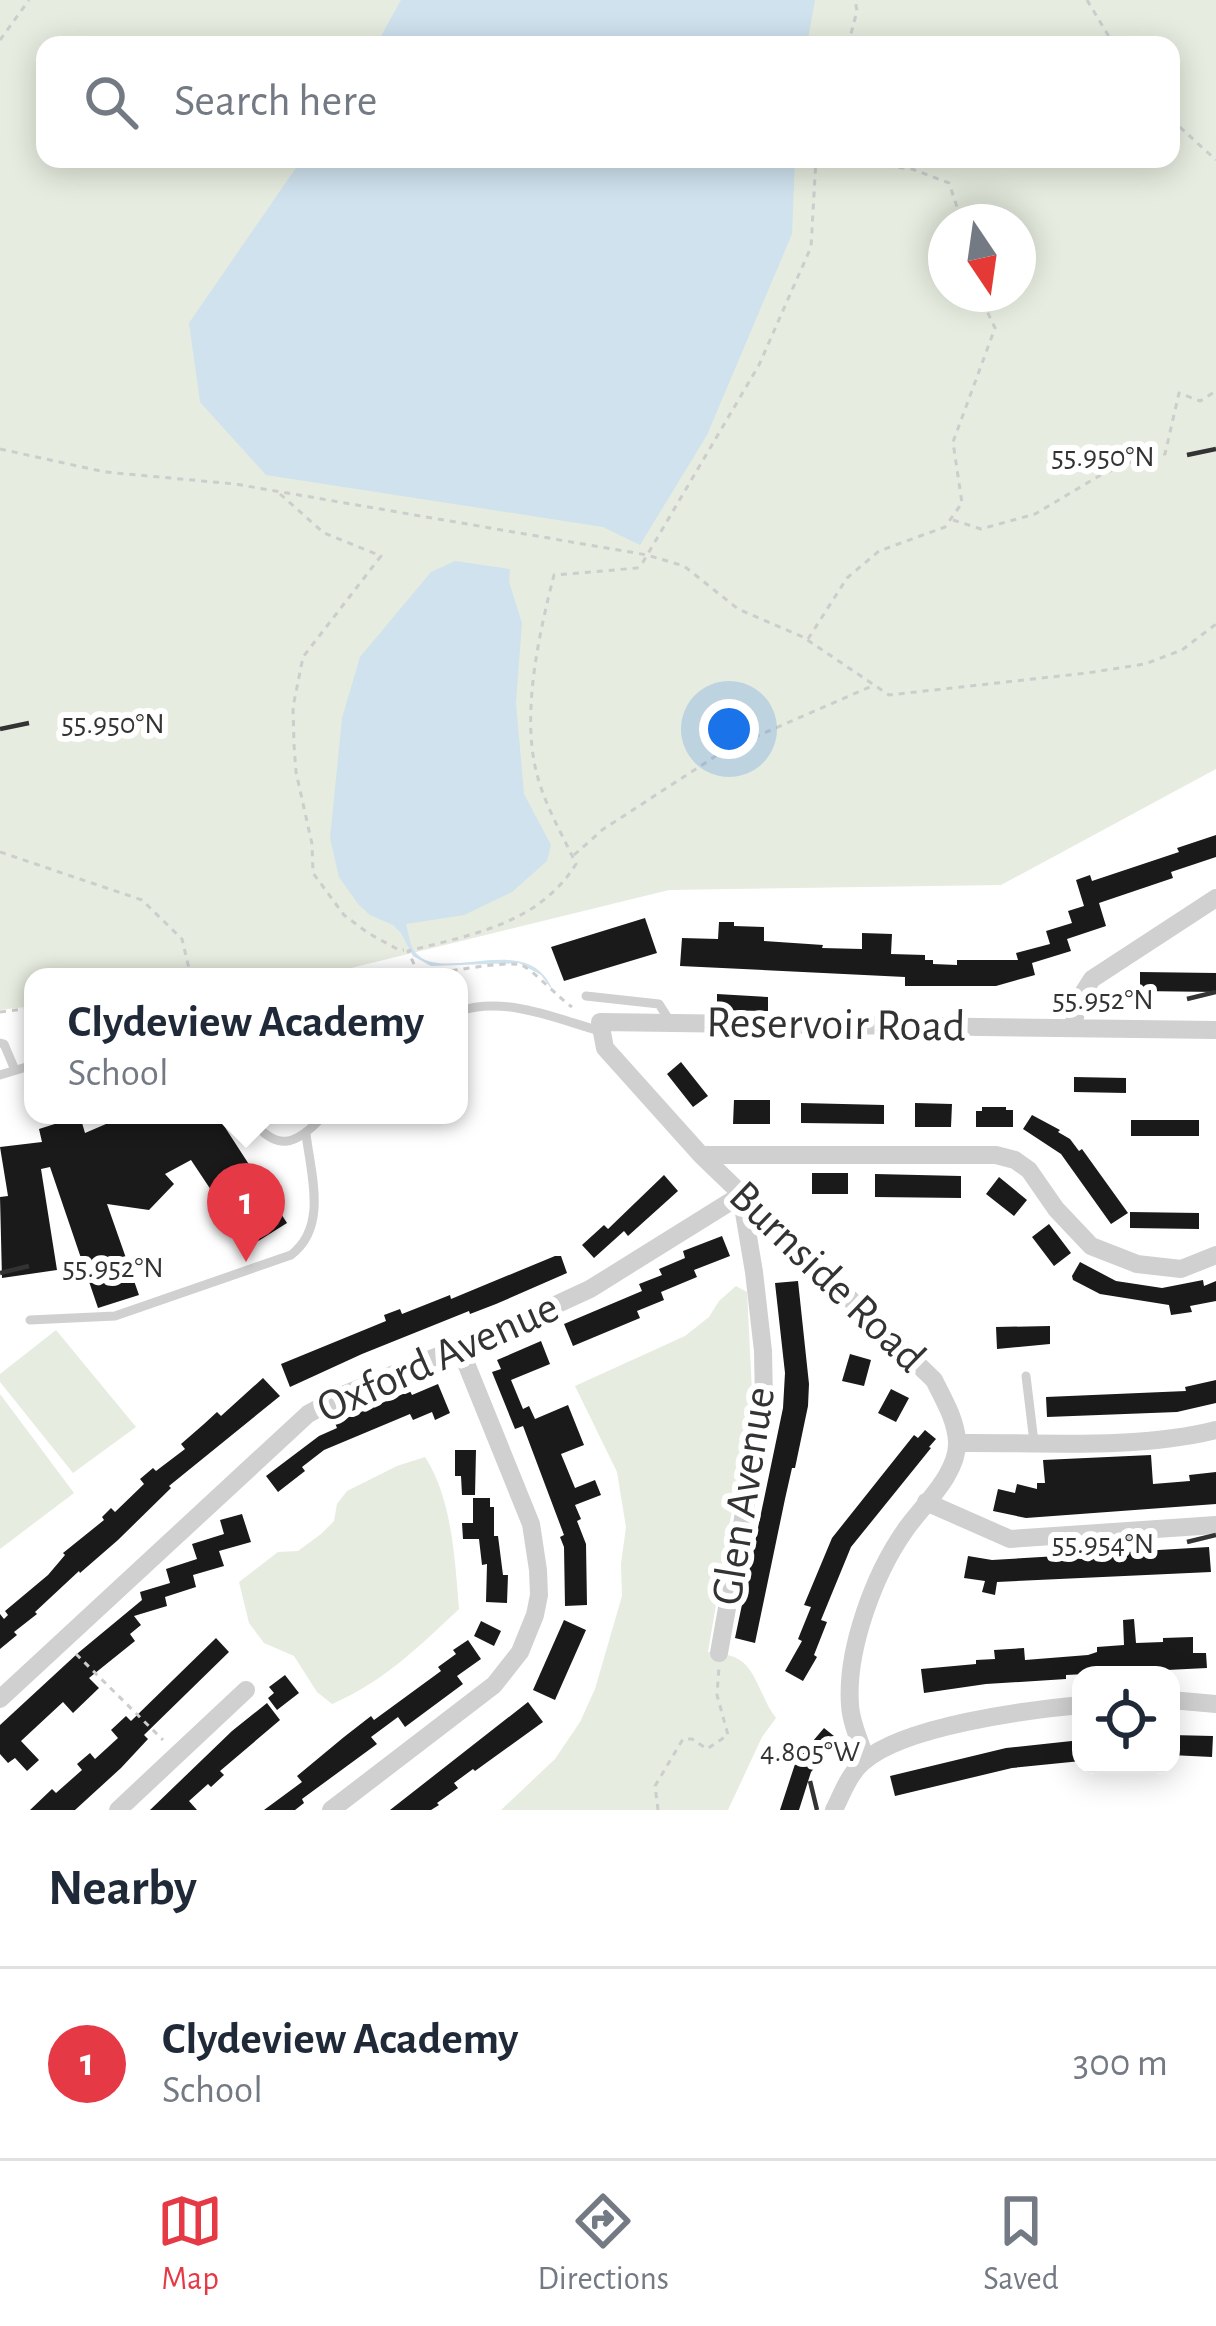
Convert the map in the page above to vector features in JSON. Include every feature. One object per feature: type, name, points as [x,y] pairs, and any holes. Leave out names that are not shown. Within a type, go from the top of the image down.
[{"type":"street","points":[[1073,1028],[1078,1001],[1092,979],[1216,898]]},
{"type":"street","name":"Reservoir Road","points":[[600,1027],[671,1023],[1216,1030]]},
{"type":"street","name":"Burnside Road","points":[[600,1027],[605,1048],[701,1155],[934,1380],[958,1443]]},
{"type":"street","points":[[701,1155],[996,1155],[1016,1160],[1029,1171],[1091,1246],[1137,1264],[1181,1269],[1216,1255]]},
{"type":"street","name":"Oxford Avenue","points":[[0,1699],[308,1414],[590,1289],[741,1195]]},
{"type":"street","name":"Glen Avenue","points":[[719,1653],[764,1401],[761,1331],[741,1195]]},
{"type":"street","points":[[331,1810],[494,1685],[520,1652],[535,1615],[538,1570],[531,1524],[459,1346]]},
{"type":"street","points":[[866,1759],[850,1708],[857,1642],[876,1581],[902,1534],[951,1468],[958,1443],[1142,1441],[1216,1430]]},
{"type":"street","points":[[926,1502],[1010,1539],[1216,1525]]},
{"type":"street","points":[[118,1810],[246,1690]]},
{"type":"street","points":[[1180,1699],[1212,1697]]},
{"type":"street","points":[[834,1810],[866,1759],[895,1744],[946,1728],[1072,1706]]},
{"type":"lane","points":[[586,996],[659,1004],[671,1023]]},
{"type":"lane","points":[[468,1009],[517,1007],[600,1027]]},
{"type":"lane","points":[[0,1042],[15,1070]]},
{"type":"lane","points":[[0,1075],[24,1068]]},
{"type":"lane","points":[[255,1124],[277,1140],[297,1141],[315,1124]]},
{"type":"lane","points":[[30,1320],[116,1316],[291,1255],[304,1245],[314,1214],[306,1134]]},
{"type":"lane","points":[[1026,1376],[1034,1442]]},
{"type":"path","points":[[0,40],[29,0]]},
{"type":"path","points":[[850,36],[855,0]]},
{"type":"path","points":[[1087,0],[1109,36]]},
{"type":"path","points":[[1180,127],[1216,160]]},
{"type":"path","points":[[276,491],[324,533],[381,556],[303,657],[293,707],[296,772],[312,844],[313,874],[344,915],[399,950],[455,941],[502,926],[556,889],[576,864],[536,774],[531,713],[554,574],[637,568],[647,555],[759,365],[812,247],[816,168]]},
{"type":"path","points":[[903,168],[949,183],[956,204]]},
{"type":"path","points":[[808,640],[847,578],[879,551],[945,527],[962,503],[953,442],[994,328],[987,312]]},
{"type":"path","points":[[950,519],[981,529],[1035,514],[1099,476],[1135,460],[1165,454],[1179,393],[1201,401],[1216,392]]},
{"type":"path","points":[[0,449],[105,472],[235,484],[647,555],[683,566],[738,609],[808,640],[889,695],[1145,664],[1183,650],[1216,624]]},
{"type":"path","points":[[572,856],[602,830],[725,750],[874,685]]},
{"type":"path","points":[[0,852],[142,901],[182,938],[189,968]]},
{"type":"path","points":[[412,950],[417,968]]},
{"type":"path","points":[[468,970],[525,966],[600,1027]]},
{"type":"path","points":[[63,1641],[177,1754]]},
{"type":"path","points":[[658,1810],[656,1786],[683,1739],[707,1749],[728,1735],[718,1695],[719,1653]]},
{"type":"shaded area","points":[[0,0],[1216,0],[1216,769],[1001,885],[669,890],[351,968],[24,968],[24,1007],[0,1010]]},
{"type":"shaded area","points":[[736,1286],[747,1292],[752,1391],[708,1652],[744,1663],[776,1718],[762,1737],[728,1810],[501,1810],[555,1759],[580,1722],[595,1689],[622,1596],[626,1527],[617,1472],[575,1386],[685,1336]]},
{"type":"shaded area","points":[[56,1330],[136,1427],[73,1473],[0,1382],[0,1374]]},
{"type":"shaded area","points":[[0,1394],[74,1493],[0,1549]]},
{"type":"shaded area","points":[[425,1457],[447,1510],[459,1609],[384,1674],[332,1704],[317,1692],[294,1656],[264,1643],[249,1623],[239,1582],[278,1552],[298,1551],[321,1534],[334,1521],[337,1504],[347,1491]]},
{"type":"water","points":[[401,0],[815,0],[809,36],[381,36]]},
{"type":"water","points":[[296,168],[795,168],[792,234],[707,435],[640,545],[603,527],[266,475],[200,402],[189,323]]},
{"type":"water","points":[[455,561],[510,569],[509,582],[522,623],[516,703],[524,794],[551,845],[547,861],[512,892],[464,915],[406,924],[413,949],[428,961],[525,963],[541,973],[553,991],[541,975],[519,963],[431,966],[413,956],[401,933],[370,915],[339,877],[330,838],[342,718],[360,657],[431,572]]},
{"type":"building","points":[[1216,835],[1216,857],[1171,872],[1173,878],[1099,903],[1106,926],[1067,939],[1071,951],[1032,963],[1035,975],[996,986],[905,986],[905,977],[680,966],[682,938],[718,939],[719,922],[764,927],[764,941],[822,948],[862,949],[862,933],[892,934],[891,954],[925,955],[933,964],[1018,960],[1016,953],[1050,944],[1046,931],[1072,923],[1068,911],[1084,906],[1076,880],[1090,875],[1092,881]]},
{"type":"building","points":[[645,918],[657,953],[564,981],[551,947]]},
{"type":"building","points":[[1140,972],[1216,973],[1216,992],[1140,991]]},
{"type":"building","points":[[717,994],[768,997],[768,1011],[717,1010]]},
{"type":"building","points":[[681,1062],[708,1096],[693,1107],[667,1074]]},
{"type":"building","points":[[1074,1077],[1126,1078],[1126,1093],[1074,1092]]},
{"type":"building","points":[[734,1100],[770,1100],[770,1124],[733,1124]]},
{"type":"building","points":[[801,1103],[884,1105],[884,1124],[801,1123]]},
{"type":"building","points":[[915,1103],[952,1104],[951,1127],[915,1127]]},
{"type":"building","points":[[982,1107],[1013,1110],[1013,1127],[976,1127],[976,1111]]},
{"type":"building","points":[[1032,1115],[1082,1149],[1128,1213],[1111,1224],[1061,1154],[1023,1129]]},
{"type":"building","points":[[1131,1120],[1199,1120],[1199,1136],[1131,1136]]},
{"type":"building","points":[[55,1124],[82,1124],[85,1133],[106,1124],[223,1124],[287,1223],[249,1247],[191,1160],[165,1174],[174,1184],[149,1210],[107,1204],[139,1295],[98,1308],[50,1167],[41,1169],[57,1270],[2,1278],[0,1197],[8,1196],[0,1147],[42,1142],[39,1129]]},
{"type":"building","points":[[812,1173],[848,1173],[848,1194],[812,1194]]},
{"type":"building","points":[[875,1174],[961,1176],[961,1198],[875,1197]]},
{"type":"building","points":[[664,1175],[678,1191],[628,1236],[624,1231],[594,1258],[582,1245],[604,1225],[608,1229]]},
{"type":"building","points":[[999,1177],[1027,1200],[1014,1216],[986,1194]]},
{"type":"building","points":[[1130,1212],[1199,1213],[1199,1229],[1130,1228]]},
{"type":"building","points":[[1049,1224],[1071,1253],[1054,1266],[1032,1237]]},
{"type":"building","points":[[722,1236],[730,1256],[694,1270],[697,1277],[661,1292],[664,1300],[637,1311],[640,1318],[573,1346],[564,1324],[642,1291],[639,1284],[685,1258],[683,1251]]},
{"type":"building","points":[[561,1256],[567,1273],[290,1387],[281,1364],[386,1321],[384,1315],[400,1309],[402,1314],[450,1295],[451,1299]]},
{"type":"building","points":[[1080,1262],[1116,1281],[1162,1288],[1216,1281],[1216,1301],[1171,1315],[1169,1305],[1100,1294],[1073,1280]]},
{"type":"building","points":[[798,1281],[808,1406],[755,1643],[735,1638],[783,1408],[785,1373],[775,1283]]},
{"type":"building","points":[[1050,1326],[1050,1344],[997,1349],[996,1327]]},
{"type":"building","points":[[541,1341],[550,1364],[511,1380],[523,1409],[529,1406],[535,1419],[568,1405],[584,1445],[561,1454],[575,1488],[595,1480],[601,1495],[575,1505],[586,1544],[587,1605],[565,1606],[560,1537],[564,1535],[523,1426],[515,1429],[492,1372],[501,1369],[497,1360]]},
{"type":"building","points":[[850,1354],[871,1360],[864,1386],[842,1381]]},
{"type":"building","points":[[263,1378],[280,1396],[169,1486],[0,1649],[0,1614],[4,1619],[5,1611],[48,1575],[63,1553],[144,1484],[140,1479],[185,1449],[181,1444]]},
{"type":"building","points":[[1216,1380],[1216,1403],[1177,1412],[1047,1417],[1046,1397],[1186,1391],[1185,1387]]},
{"type":"building","points":[[438,1384],[450,1413],[435,1420],[432,1412],[413,1420],[410,1414],[324,1450],[278,1492],[266,1476],[337,1428],[335,1423]]},
{"type":"building","points":[[891,1389],[909,1398],[896,1422],[878,1413]]},
{"type":"building","points":[[925,1430],[936,1439],[931,1448],[851,1547],[821,1620],[827,1622],[817,1657],[803,1681],[785,1671],[802,1641],[798,1639],[811,1607],[804,1605],[832,1538],[914,1435],[918,1438]]},
{"type":"building","points":[[455,1450],[476,1450],[475,1495],[462,1495],[461,1476],[455,1476]]},
{"type":"building","points":[[1151,1455],[1153,1484],[1190,1481],[1189,1475],[1216,1472],[1216,1504],[1026,1518],[993,1511],[998,1489],[1015,1493],[1017,1484],[1037,1489],[1037,1483],[1045,1483],[1043,1460]]},
{"type":"building","points":[[473,1498],[490,1498],[490,1507],[494,1507],[494,1536],[498,1536],[503,1575],[508,1575],[507,1603],[486,1602],[487,1564],[482,1565],[479,1539],[463,1539],[462,1523],[473,1523]]},
{"type":"building","points":[[242,1514],[251,1542],[219,1551],[224,1566],[193,1575],[196,1587],[165,1597],[167,1606],[134,1616],[141,1625],[130,1634],[135,1641],[89,1678],[99,1688],[73,1713],[63,1702],[21,1741],[39,1760],[27,1771],[15,1758],[8,1763],[0,1754],[0,1725],[142,1600],[140,1592],[170,1583],[166,1569],[197,1559],[192,1544],[224,1534],[220,1520]]},
{"type":"building","points":[[1209,1547],[1211,1572],[997,1582],[995,1595],[982,1592],[985,1581],[964,1578],[968,1556],[992,1560]]},
{"type":"building","points":[[1134,1619],[1136,1643],[1193,1637],[1193,1653],[1206,1653],[1207,1668],[1072,1666],[1072,1675],[1066,1679],[924,1693],[921,1669],[976,1664],[976,1660],[995,1659],[994,1650],[1024,1648],[1025,1660],[1088,1655],[1097,1652],[1097,1647],[1124,1645],[1123,1620]]},
{"type":"building","points":[[564,1620],[586,1630],[555,1700],[533,1690]]},
{"type":"building","points":[[481,1621],[501,1631],[494,1646],[474,1636]]},
{"type":"building","points":[[216,1638],[229,1652],[144,1735],[148,1739],[121,1768],[75,1810],[30,1810],[82,1770],[77,1764],[90,1753],[95,1759],[118,1738],[111,1730],[126,1716],[131,1721]]},
{"type":"building","points":[[468,1640],[481,1659],[457,1676],[463,1684],[405,1727],[398,1717],[371,1737],[377,1744],[302,1799],[304,1803],[295,1810],[264,1810],[302,1782],[297,1776],[344,1737],[441,1671],[438,1667]]},
{"type":"building","points":[[285,1675],[299,1693],[277,1710],[268,1698],[274,1693],[269,1687]]},
{"type":"building","points":[[528,1702],[543,1722],[454,1783],[458,1788],[439,1805],[431,1810],[390,1810]]},
{"type":"building","points":[[267,1703],[280,1720],[220,1771],[224,1775],[211,1787],[208,1784],[189,1801],[197,1810],[150,1810],[232,1731]]},
{"type":"building","points":[[824,1728],[839,1740],[811,1772],[799,1810],[780,1810],[796,1761]]},
{"type":"building","points":[[1180,1735],[1213,1736],[1212,1757],[1180,1755]]},
{"type":"building","points":[[1072,1741],[1072,1762],[1012,1768],[895,1796],[890,1776],[1006,1748]]},
{"type":"place","name":"Clydeview Academy","points":[[246,1262]]}]
